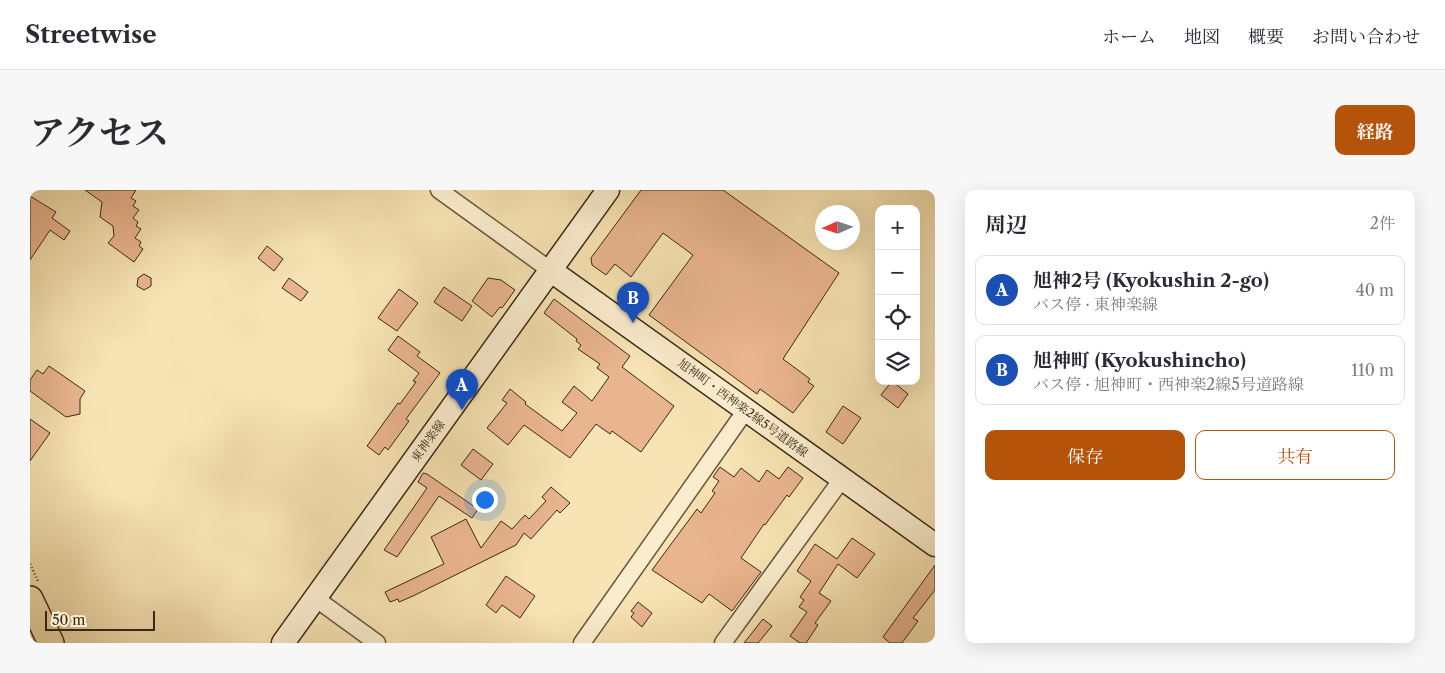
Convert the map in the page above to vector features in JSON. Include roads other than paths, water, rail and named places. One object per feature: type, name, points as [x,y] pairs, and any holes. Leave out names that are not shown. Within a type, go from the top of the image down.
[{"type":"main road","name":"東神楽線","points":[[283,643],[608,190]]},
{"type":"main road","name":"旭神町・西神楽2線5号道路線","points":[[550,270],[935,545]]},
{"type":"main road","points":[[30,599],[51,643]]},
{"type":"street","points":[[438,190],[550,270]]},
{"type":"street","points":[[582,643],[746,410]]},
{"type":"street","points":[[723,643],[842,479]]},
{"type":"street","points":[[316,598],[377,643]]},
{"type":"place","name":"旭神町 (Kyokushincho)","points":[[633,323]]},
{"type":"place","name":"旭神2号 (Kyokushin 2-go)","points":[[462,410]]}]
